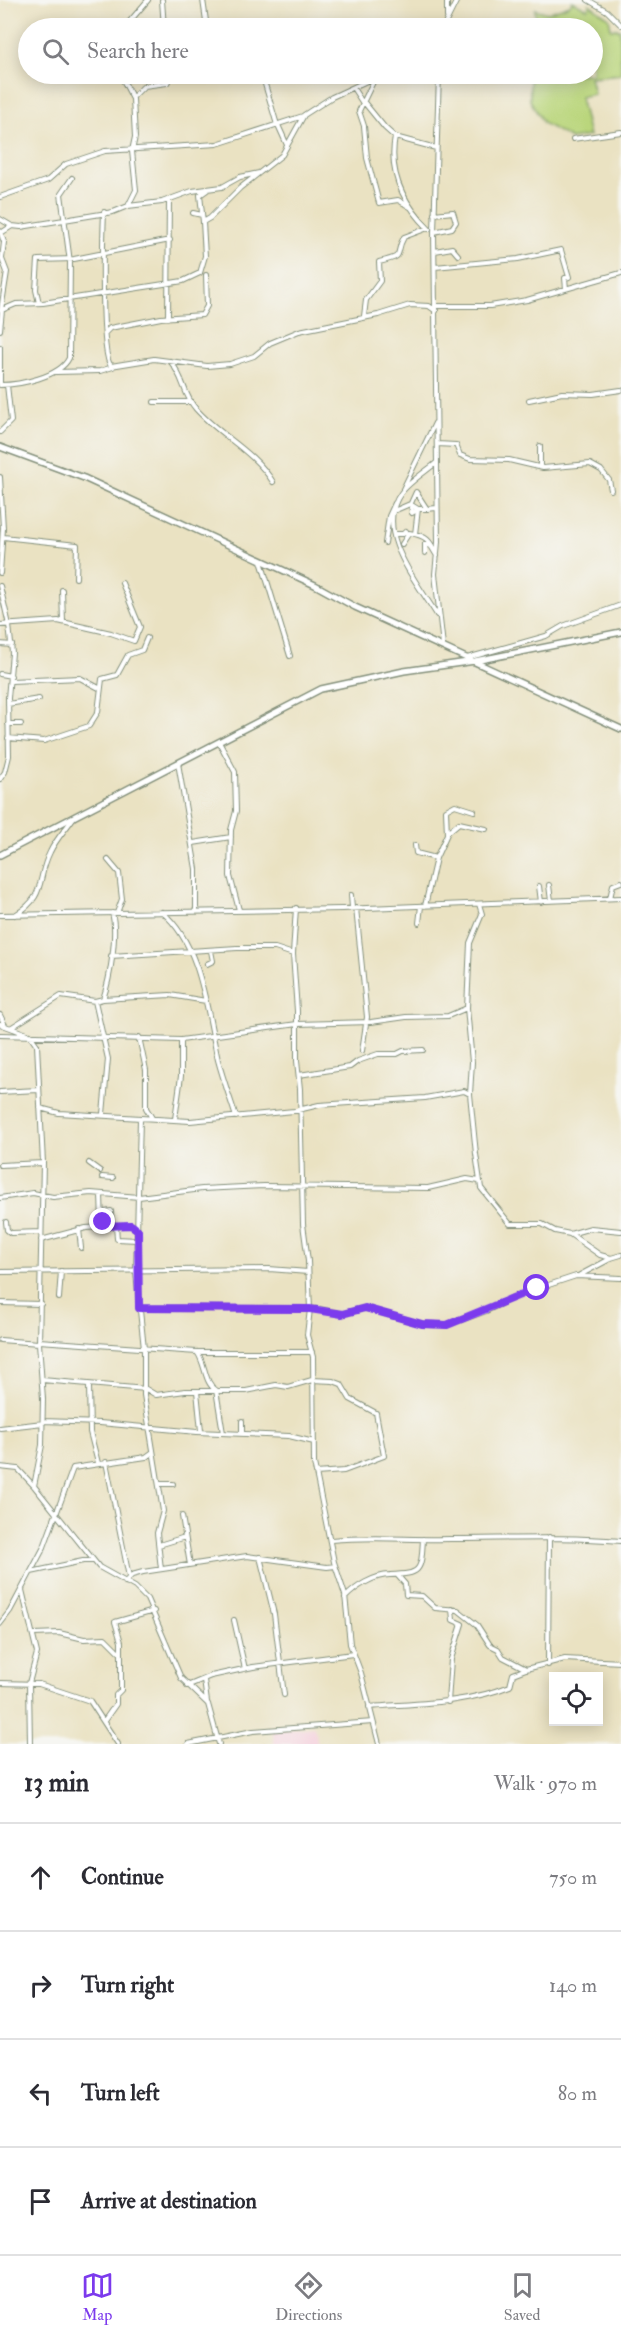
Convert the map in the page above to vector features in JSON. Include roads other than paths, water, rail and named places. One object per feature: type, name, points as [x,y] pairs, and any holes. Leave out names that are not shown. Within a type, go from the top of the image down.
[{"type":"street","points":[[133,18],[148,0]]},
{"type":"street","points":[[162,0],[163,18]]},
{"type":"street","points":[[203,0],[207,18]]},
{"type":"street","points":[[447,0],[448,18]]},
{"type":"street","points":[[449,18],[457,0]]},
{"type":"street","points":[[588,0],[607,11],[621,25]]},
{"type":"street","points":[[126,84],[133,97],[135,137],[132,149],[136,190],[128,206]]},
{"type":"street","points":[[133,97],[144,86],[159,84]]},
{"type":"street","points":[[265,84],[277,125],[287,145]]},
{"type":"street","points":[[0,197],[48,180],[71,162],[105,151],[213,145],[277,125],[304,115],[361,84]]},
{"type":"street","points":[[372,84],[359,111],[364,128],[367,158],[379,203],[399,200],[410,207],[434,232],[452,228],[456,222],[453,212],[434,214]]},
{"type":"street","points":[[439,84],[434,214],[437,416],[435,574],[443,646]]},
{"type":"street","points":[[353,88],[375,117],[396,136],[436,148]]},
{"type":"street","points":[[203,222],[282,155],[304,115]]},
{"type":"street","points":[[573,139],[621,132]]},
{"type":"street","points":[[396,136],[393,166],[410,207]]},
{"type":"street","points":[[0,330],[7,274],[2,259],[4,242],[1,232],[12,226],[66,220],[113,212],[128,206],[169,200],[192,191],[222,187],[243,176],[260,173]]},
{"type":"street","points":[[49,374],[67,363],[69,358],[70,257],[61,194],[72,178]]},
{"type":"street","points":[[1,310],[16,304],[39,303],[170,283],[194,277],[203,270],[203,222],[200,195],[210,188]]},
{"type":"street","points":[[168,318],[169,200]]},
{"type":"street","points":[[104,212],[105,333],[108,363],[114,366]]},
{"type":"street","points":[[193,213],[202,215]]},
{"type":"street","points":[[0,219],[12,226]]},
{"type":"street","points":[[363,316],[366,300],[380,281],[379,262],[397,258],[404,237],[428,228]]},
{"type":"street","points":[[39,303],[36,283],[39,267],[36,261],[70,257],[74,259],[170,240]]},
{"type":"street","points":[[435,251],[452,248],[458,255]]},
{"type":"street","points":[[435,267],[518,260],[561,250],[569,278],[565,279],[566,289]]},
{"type":"street","points":[[0,346],[0,384],[8,385],[49,374],[100,371],[151,359],[207,366],[230,364],[254,356],[270,343],[290,334],[363,316],[423,304],[436,308],[490,306],[535,299],[621,273]]},
{"type":"street","points":[[105,333],[110,328],[202,315],[207,310],[206,275]]},
{"type":"street","points":[[169,361],[182,377],[190,402],[255,458],[273,482]]},
{"type":"street","points":[[0,432],[11,420],[8,385]]},
{"type":"street","points":[[529,400],[562,393],[593,394],[621,390]]},
{"type":"street","points":[[154,402],[190,402]]},
{"type":"street","points":[[385,543],[389,516],[433,431],[437,416]]},
{"type":"street","points":[[436,444],[456,445],[460,455],[468,458],[509,460],[540,467],[595,465],[609,480],[611,490]]},
{"type":"street","points":[[540,446],[540,467]]},
{"type":"street","points":[[0,447],[84,478],[355,607],[621,729]]},
{"type":"street","points":[[385,543],[400,494],[436,462]]},
{"type":"street","points":[[0,477],[3,518],[0,573]]},
{"type":"street","points":[[427,508],[416,492],[411,504],[412,513],[418,508],[427,508],[436,508]]},
{"type":"street","points":[[396,510],[411,504]]},
{"type":"street","points":[[415,534],[418,508]]},
{"type":"street","points":[[0,513],[3,518]]},
{"type":"street","points":[[392,522],[396,544],[411,576],[439,618]]},
{"type":"street","points":[[394,534],[403,534],[405,531]]},
{"type":"street","points":[[402,544],[409,533],[425,537],[431,542],[437,556]]},
{"type":"street","points":[[3,537],[78,544],[76,578]]},
{"type":"street","points":[[385,543],[396,544]]},
{"type":"street","points":[[425,553],[425,544],[430,546],[437,556]]},
{"type":"street","points":[[261,561],[290,656]]},
{"type":"street","points":[[0,625],[63,622],[134,640],[140,627],[122,582]]},
{"type":"street","points":[[0,586],[2,607],[9,625],[12,645],[7,765],[1,777]]},
{"type":"street","points":[[62,590],[63,622]]},
{"type":"street","points":[[467,658],[546,636],[563,626],[621,604]]},
{"type":"street","points":[[0,855],[321,689],[404,671],[475,661],[621,632]]},
{"type":"street","points":[[8,738],[44,741],[89,726],[98,712],[102,679],[117,675],[127,656],[142,650],[147,638]]},
{"type":"street","points":[[0,644],[12,645]]},
{"type":"street","points":[[0,674],[11,678],[80,678],[99,689]]},
{"type":"street","points":[[8,704],[39,699]]},
{"type":"street","points":[[8,724],[21,724]]},
{"type":"street","points":[[218,742],[235,772],[235,813],[231,837],[230,876],[239,910]]},
{"type":"street","points":[[178,763],[193,843],[198,884],[196,909]]},
{"type":"street","points":[[447,834],[445,816],[448,806],[455,805],[474,811]]},
{"type":"street","points":[[14,915],[28,907],[36,897],[50,853],[75,816]]},
{"type":"street","points":[[419,923],[436,858],[447,834],[459,823],[486,829]]},
{"type":"street","points":[[193,843],[231,837]]},
{"type":"street","points":[[415,845],[416,853],[436,858]]},
{"type":"street","points":[[103,999],[111,956],[114,913],[122,899],[119,873],[108,860]]},
{"type":"street","points":[[610,898],[613,885],[621,882]]},
{"type":"street","points":[[549,885],[551,901]]},
{"type":"street","points":[[539,886],[540,902]]},
{"type":"street","points":[[351,895],[363,961],[366,1022],[362,1050]]},
{"type":"street","points":[[0,915],[161,912],[196,909],[354,908],[621,898]]},
{"type":"street","points":[[479,904],[482,914],[470,943],[467,1008],[471,1062],[470,1094],[478,1181],[490,1202],[510,1224],[542,1224],[555,1231],[570,1234],[600,1254],[611,1258]]},
{"type":"street","points":[[296,908],[292,954],[310,1309],[307,1335],[312,1352],[316,1473],[335,1566],[345,1598],[353,1654],[379,1744]]},
{"type":"street","points":[[161,912],[171,920],[191,951],[215,1036],[218,1058],[236,1117]]},
{"type":"street","points":[[111,956],[275,948],[292,954]]},
{"type":"street","points":[[207,964],[213,961],[211,951]]},
{"type":"street","points":[[12,1027],[61,996],[95,1001],[170,994],[206,1001]]},
{"type":"street","points":[[95,1001],[108,1059],[104,1114]]},
{"type":"street","points":[[0,1035],[105,1039],[139,1037],[181,1040],[297,1024],[448,1016],[467,1008]]},
{"type":"street","points":[[0,1015],[3,1024],[29,1035],[37,1045],[43,1163],[39,1342],[43,1422],[34,1485]]},
{"type":"street","points":[[139,1037],[146,1070],[146,1108],[153,1118]]},
{"type":"street","points":[[175,1119],[181,1076],[181,1040]]},
{"type":"street","points":[[299,1075],[350,1067],[358,1061],[378,1054],[423,1050]]},
{"type":"street","points":[[0,1092],[38,1090]]},
{"type":"street","points":[[40,1108],[59,1113],[190,1120],[300,1111],[319,1105],[425,1098],[464,1091],[470,1094]]},
{"type":"street","points":[[140,1119],[136,1272],[144,1348],[144,1389],[162,1511],[157,1533],[161,1569]]},
{"type":"street","points":[[0,1165],[43,1163]]},
{"type":"street","points":[[89,1163],[100,1171]]},
{"type":"street","points":[[102,1176],[113,1178]]},
{"type":"street","points":[[0,1198],[33,1193],[42,1196],[101,1194],[139,1197],[202,1189],[303,1185],[428,1188],[467,1179],[478,1181]]},
{"type":"street","points":[[101,1194],[104,1212],[102,1226]]},
{"type":"street","points":[[104,1212],[111,1211],[117,1239],[137,1240]]},
{"type":"street","points":[[6,1222],[11,1233],[41,1232]]},
{"type":"street","points":[[42,1240],[79,1229],[102,1226],[131,1225],[138,1230]]},
{"type":"street","points":[[570,1234],[591,1228],[621,1231]]},
{"type":"street","points":[[79,1229],[81,1248]]},
{"type":"street","points":[[139,1308],[310,1309],[342,1314],[365,1308],[422,1324],[447,1325],[486,1311],[518,1295],[576,1276],[621,1255]]},
{"type":"street","points":[[0,1272],[269,1269],[308,1272]]},
{"type":"street","points":[[59,1298],[61,1271]]},
{"type":"street","points":[[576,1276],[621,1278]]},
{"type":"street","points":[[0,1303],[41,1304]]},
{"type":"street","points":[[0,1340],[197,1352],[312,1352]]},
{"type":"street","points":[[197,1352],[205,1367],[208,1384],[216,1390],[223,1433]]},
{"type":"street","points":[[42,1380],[89,1386],[144,1389],[156,1395],[216,1390],[246,1391],[276,1385],[288,1387],[312,1380],[341,1384],[350,1399],[376,1413],[384,1456],[344,1471],[316,1473]]},
{"type":"street","points":[[89,1386],[90,1422],[98,1463]]},
{"type":"street","points":[[197,1391],[201,1431]]},
{"type":"street","points":[[242,1421],[242,1433]]},
{"type":"street","points":[[0,1428],[43,1422],[90,1422],[289,1436],[314,1442]]},
{"type":"street","points":[[0,1624],[31,1573],[57,1514],[73,1468],[146,1457],[153,1451]]},
{"type":"street","points":[[106,1462],[129,1577]]},
{"type":"street","points":[[0,1467],[15,1468],[34,1485],[70,1533],[85,1547],[94,1562],[142,1593],[154,1611],[172,1661],[187,1686],[208,1704]]},
{"type":"street","points":[[159,1484],[173,1484]]},
{"type":"street","points":[[182,1516],[190,1565]]},
{"type":"street","points":[[331,1540],[386,1536],[423,1539],[549,1537],[621,1540]]},
{"type":"street","points":[[159,1545],[186,1537]]},
{"type":"street","points":[[548,1665],[549,1537]]},
{"type":"street","points":[[345,1598],[357,1587],[381,1576],[410,1576],[415,1572],[422,1557],[423,1539]]},
{"type":"street","points":[[125,1582],[129,1577],[161,1569],[218,1559],[260,1557],[327,1568],[335,1566]]},
{"type":"street","points":[[260,1557],[274,1614],[284,1695]]},
{"type":"street","points":[[31,1573],[83,1561],[94,1562]]},
{"type":"street","points":[[398,1576],[405,1584],[406,1595],[422,1596],[435,1608],[458,1610],[477,1625],[490,1645],[498,1649],[503,1657],[526,1669]]},
{"type":"street","points":[[22,1590],[34,1634],[37,1660],[29,1683],[30,1744]]},
{"type":"street","points":[[448,1702],[451,1659],[462,1624],[453,1620],[452,1609]]},
{"type":"street","points":[[104,1721],[116,1704],[117,1695],[121,1690],[121,1642],[115,1622],[154,1611]]},
{"type":"street","points":[[234,1620],[245,1669]]},
{"type":"street","points":[[34,1634],[59,1633],[84,1640],[105,1638],[120,1652]]},
{"type":"street","points":[[187,1686],[204,1679],[245,1669],[353,1654]]},
{"type":"street","points":[[369,1707],[448,1702],[508,1688],[513,1684],[513,1674],[572,1659],[620,1663]]},
{"type":"street","points":[[204,1679],[219,1744]]},
{"type":"street","points":[[0,1683],[29,1683],[90,1701],[118,1744]]},
{"type":"street","points":[[188,1744],[253,1731],[373,1722]]}]
